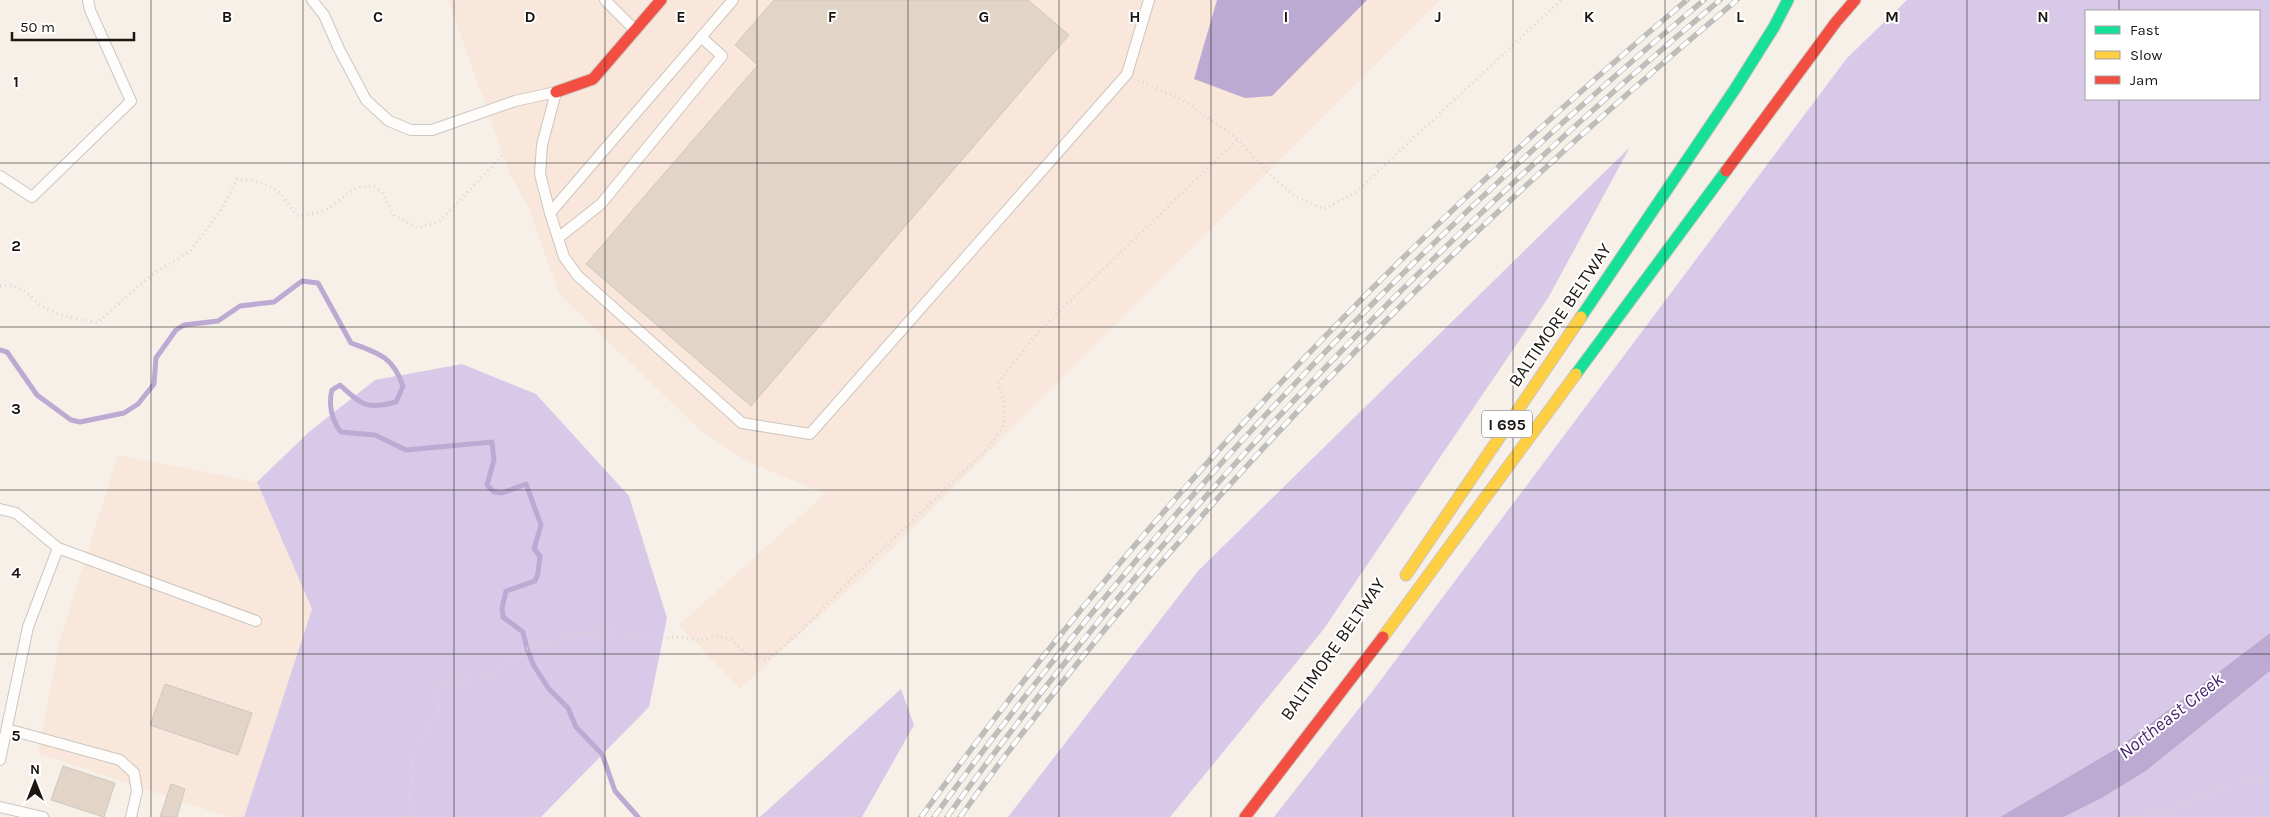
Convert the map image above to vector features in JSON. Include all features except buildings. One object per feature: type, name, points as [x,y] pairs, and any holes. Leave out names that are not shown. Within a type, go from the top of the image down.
[{"type":"main road","points":[[556,92],[592,79],[661,0]]},
{"type":"main road","name":"BALTIMORE BELTWAY","points":[[1398,587],[1735,89],[1774,27],[1788,0]]},
{"type":"main road","points":[[1245,817],[1370,654],[1836,22],[1855,0]]},
{"type":"main road","name":"BALTIMORE BELTWAY","points":[[1235,817],[1308,715]]},
{"type":"lane","points":[[0,176],[32,197],[131,101],[90,10],[88,0]]},
{"type":"lane","points":[[312,0],[324,15],[339,49],[366,100],[388,121],[411,130],[432,130],[515,101],[556,92],[542,146],[540,174],[564,257],[578,276],[742,424],[810,434],[1127,74],[1149,0]]},
{"type":"lane","points":[[605,0],[635,29]]},
{"type":"lane","points":[[550,213],[733,0]]},
{"type":"lane","points":[[558,238],[601,204],[722,56],[701,37]]},
{"type":"lane","points":[[0,508],[16,513],[58,548],[256,621]]},
{"type":"lane","points":[[0,760],[28,627],[58,548]]},
{"type":"lane","points":[[7,729],[120,760],[134,773],[136,782],[137,791],[131,817]]},
{"type":"lane","points":[[0,806],[42,817]]},
{"type":"path","points":[[1127,74],[1183,100],[1238,139],[1272,177],[1296,197],[1324,209],[1356,192],[1561,0]]},
{"type":"path","points":[[413,817],[408,803],[412,778],[412,760],[418,744],[440,709],[437,694],[442,681],[474,680],[492,675],[527,649],[577,633],[617,632],[629,634],[638,640],[675,637],[701,640],[718,636],[731,639],[746,654],[767,660],[802,630],[849,581],[984,452],[1003,429],[1006,406],[998,383],[1039,331],[1238,139]]},
{"type":"path","points":[[0,286],[10,284],[22,288],[50,311],[97,323],[150,276],[190,251],[222,210],[237,179],[259,182],[278,192],[291,211],[299,216],[324,210],[350,190],[360,186],[374,186],[382,193],[394,216],[418,228],[440,221],[503,155]]},
{"type":"path","points":[[2137,817],[2174,809],[2224,787],[2270,775]]},
{"type":"shaded area","points":[[448,0],[1440,0],[882,559],[740,689],[679,625],[825,494],[749,462],[701,431],[559,294],[529,208],[511,177]]},
{"type":"shaded area","points":[[1907,0],[2270,0],[2270,633],[2119,747],[2000,817],[1274,817],[1371,693],[1847,58]]},
{"type":"shaded area","points":[[1630,147],[1548,298],[1323,630],[1170,817],[1008,817],[1198,571]]},
{"type":"shaded area","points":[[462,364],[536,394],[629,496],[667,618],[649,707],[541,817],[244,817],[312,609],[257,482],[309,432],[375,380]]},
{"type":"shaded area","points":[[118,455],[257,482],[312,609],[244,817],[228,817],[38,753],[59,643]]},
{"type":"shaded area","points":[[2270,671],[2270,817],[2064,817],[2102,798],[2146,771]]},
{"type":"shaded area","points":[[901,689],[914,725],[862,817],[760,817]]},
{"type":"water","points":[[1217,0],[1367,0],[1272,96],[1245,98],[1194,79]]},
{"type":"water","name":"Northeast Creek","points":[[2270,633],[2270,671],[2146,771],[2102,798],[2064,817],[2000,817],[2119,747]]},
{"type":"waterway","points":[[0,350],[7,352],[37,395],[71,420],[80,422],[124,413],[138,404],[154,384],[156,358],[176,330],[184,325],[218,321],[240,306],[274,302],[302,281],[318,283],[351,343],[384,357],[395,368],[403,386],[396,402],[378,406],[359,401],[340,385],[332,390],[330,401],[332,412],[335,423],[341,432],[375,435],[406,450],[492,442],[494,460],[487,485],[494,492],[502,493],[526,484],[541,525],[534,549],[540,556],[538,573],[535,581],[506,591],[502,608],[503,617],[523,632],[534,666],[549,689],[568,708],[576,727],[602,754],[615,791],[638,817]]},
{"type":"railway","points":[[921,817],[1005,704],[1093,595],[1184,488],[1279,385],[1377,284],[1477,187],[1581,92],[1687,0]]},
{"type":"railway","points":[[934,817],[1019,704],[1107,595],[1199,488],[1294,385],[1392,284],[1493,187],[1597,92],[1704,0]]},
{"type":"railway","points":[[947,817],[1032,704],[1121,594],[1213,488],[1308,385],[1407,285],[1509,187],[1613,92],[1720,0]]},
{"type":"railway","points":[[960,817],[1045,704],[1134,594],[1227,488],[1323,384],[1422,284],[1525,187],[1630,92],[1737,0]]},
{"type":"traffic: fast","points":[[1581,317],[1735,89],[1774,27],[1788,0]]},
{"type":"traffic: fast","points":[[1576,374],[1726,171]]},
{"type":"traffic: slow","points":[[1406,575],[1581,317]]},
{"type":"traffic: slow","points":[[1383,637],[1576,374]]},
{"type":"traffic: jam","points":[[556,92],[593,79],[661,0]]},
{"type":"traffic: jam","points":[[1726,171],[1836,22],[1855,0]]},
{"type":"traffic: jam","points":[[1245,817],[1383,637]]}]
